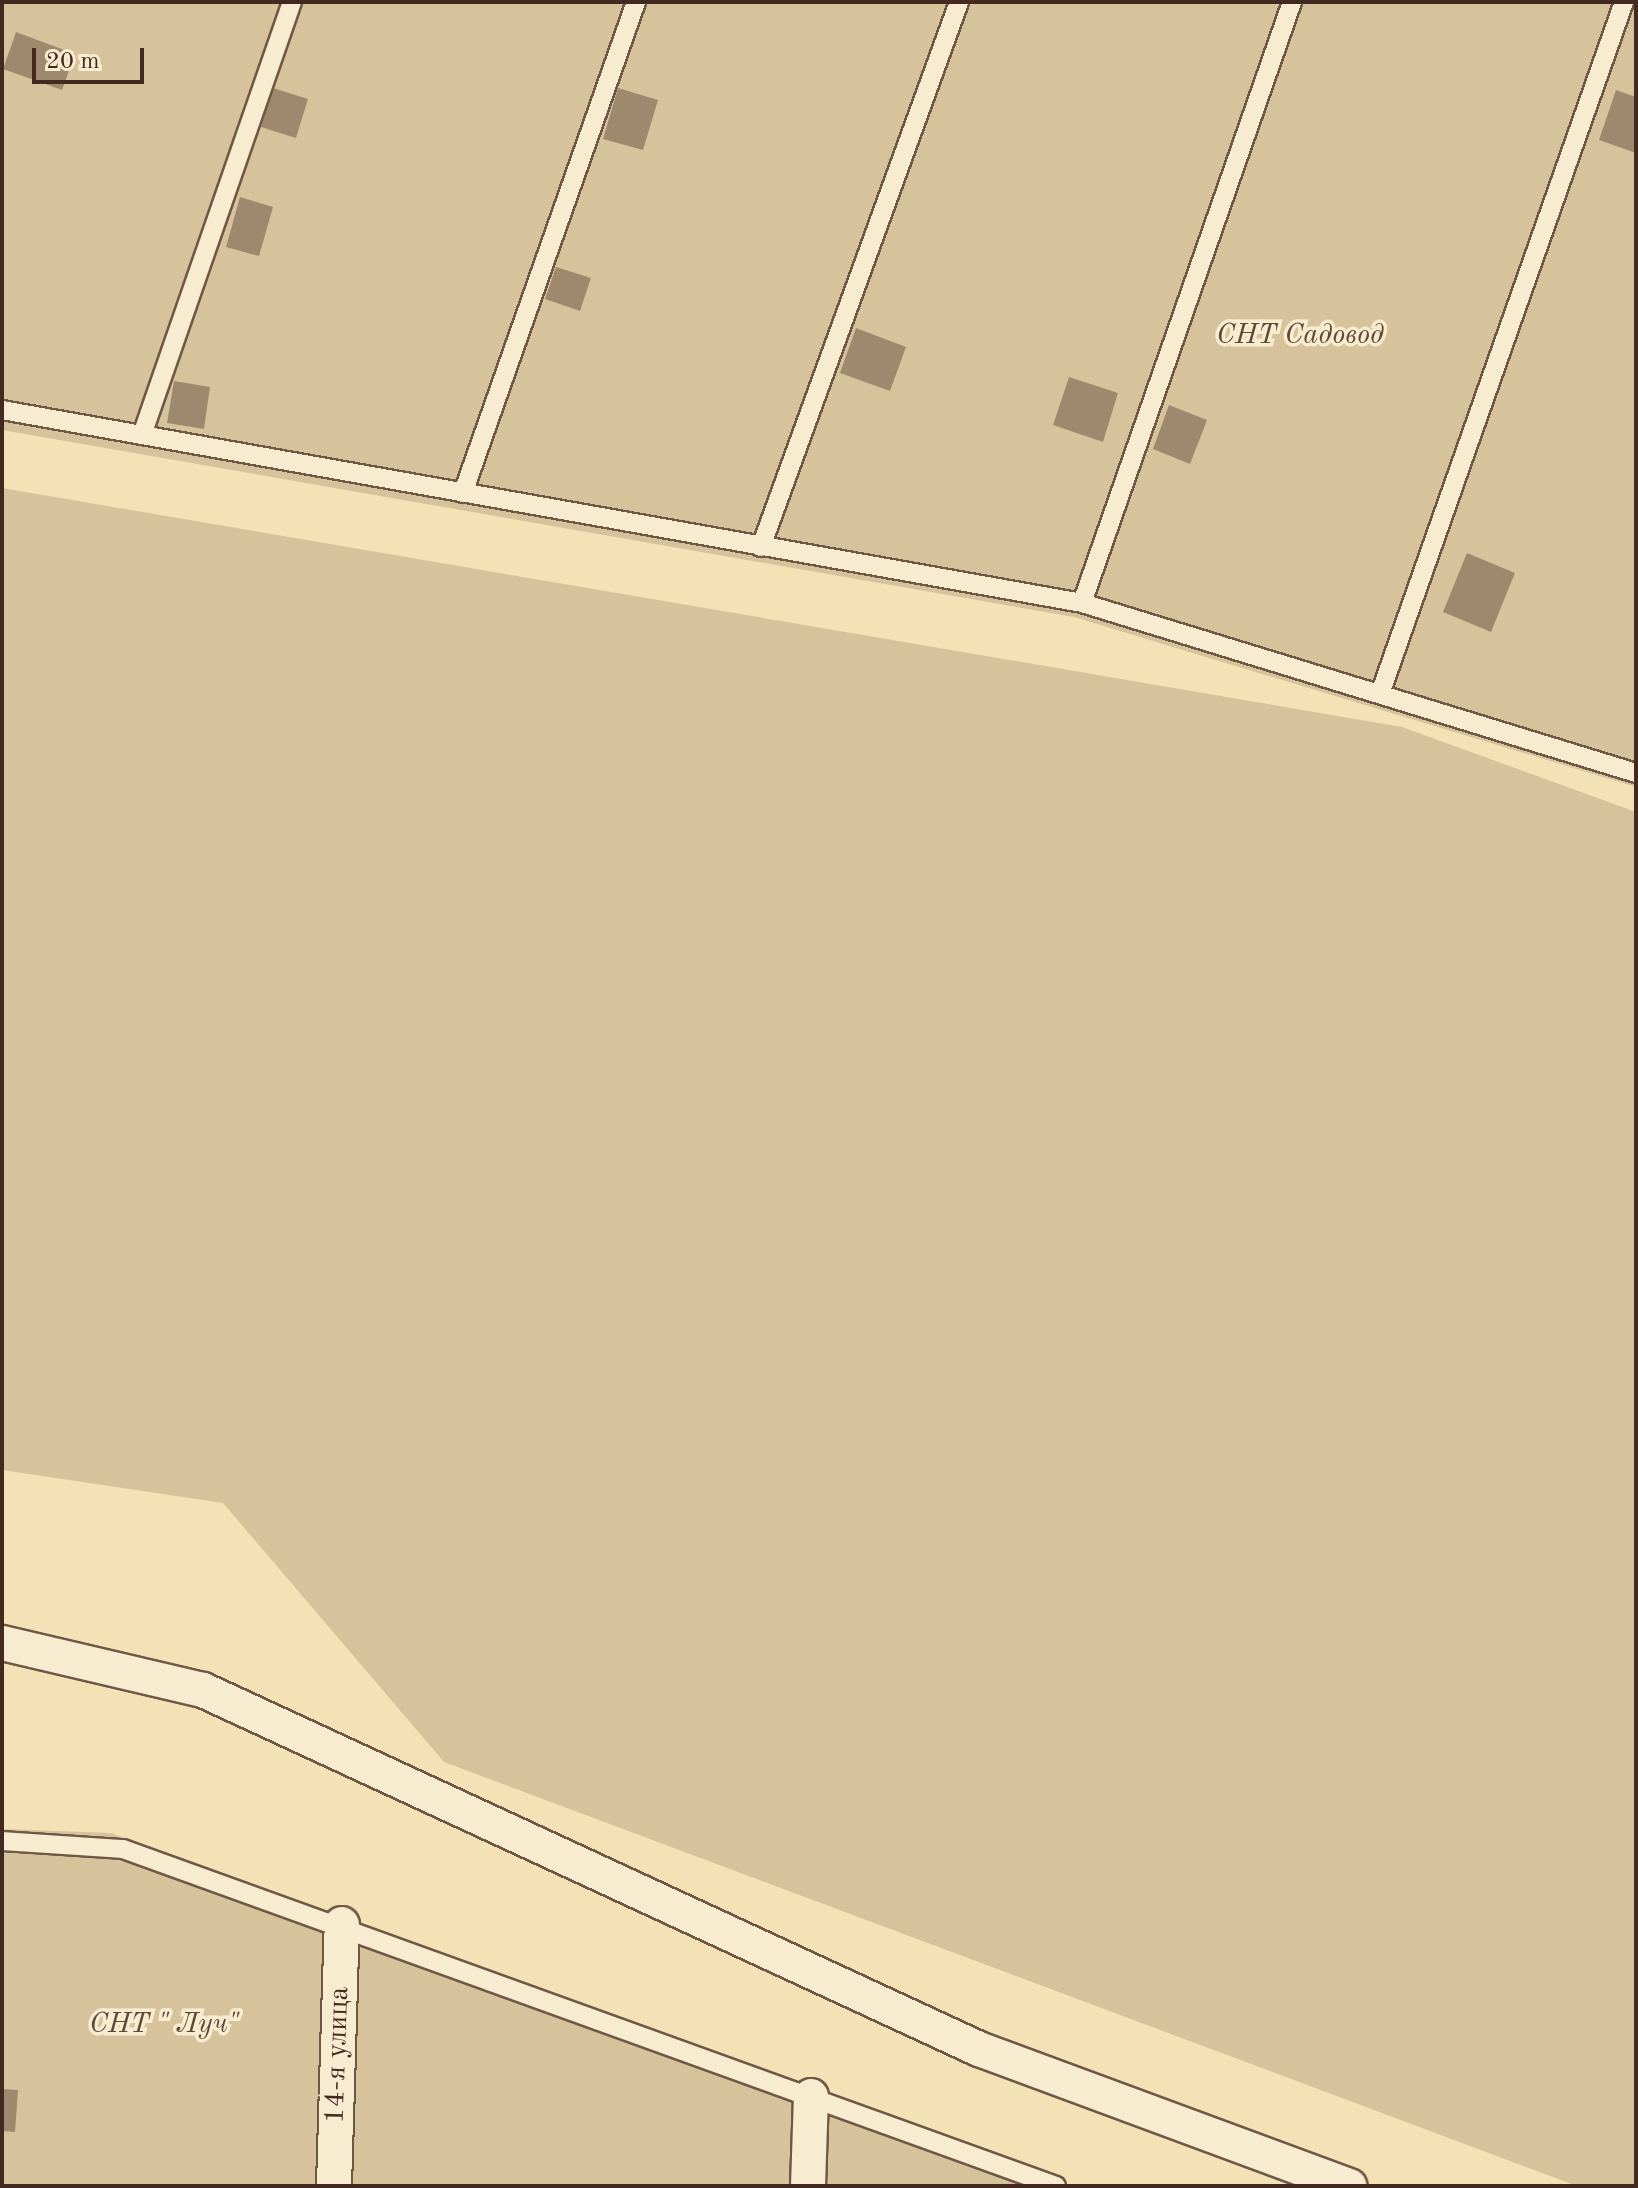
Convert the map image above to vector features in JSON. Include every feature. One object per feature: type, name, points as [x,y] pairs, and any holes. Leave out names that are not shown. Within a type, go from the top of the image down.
[{"type":"street","points":[[2,1643],[203,1690],[979,2049],[1350,2186]]},
{"type":"street","name":"14-я улица","points":[[334,2186],[342,1924]]},
{"type":"street","points":[[808,2186],[811,2096]]},
{"type":"lane","points":[[142,435],[292,2]]},
{"type":"lane","points":[[463,493],[636,2]]},
{"type":"lane","points":[[761,547],[959,2]]},
{"type":"lane","points":[[1082,603],[1292,2]]},
{"type":"lane","points":[[1380,694],[1624,2]]},
{"type":"lane","points":[[2,410],[1082,603],[1636,773]]},
{"type":"lane","points":[[2,1841],[123,1849],[342,1924],[1056,2186]]},
{"type":"green space","name":"СНТ Садовод","points":[[2,2],[1636,2],[1636,787],[1074,617],[2,430]]},
{"type":"green space","points":[[2,488],[1402,727],[1636,812],[1636,2186],[1577,2186],[444,1762],[223,1503],[2,1470]]},
{"type":"green space","name":"СНТ \" Луч\"","points":[[2,1829],[111,1833],[655,2039],[1071,2186],[2,2186]]},
{"type":"building","points":[[16,32],[75,54],[62,90],[3,69]]},
{"type":"building","points":[[273,88],[308,99],[296,138],[261,127]]},
{"type":"building","points":[[618,88],[658,100],[643,150],[603,139]]},
{"type":"building","points":[[1616,90],[1636,97],[1636,153],[1599,140]]},
{"type":"building","points":[[240,197],[273,207],[259,256],[226,247]]},
{"type":"building","points":[[556,267],[591,278],[580,311],[545,299]]},
{"type":"building","points":[[856,328],[906,347],[890,391],[840,373]]},
{"type":"building","points":[[1069,377],[1118,393],[1103,442],[1053,425]]},
{"type":"building","points":[[174,381],[210,387],[204,429],[167,423]]},
{"type":"building","points":[[1169,405],[1207,420],[1190,464],[1153,449]]},
{"type":"building","points":[[1467,553],[1515,573],[1491,632],[1443,612]]},
{"type":"building","points":[[2,2089],[18,2090],[15,2132],[2,2131]]}]
